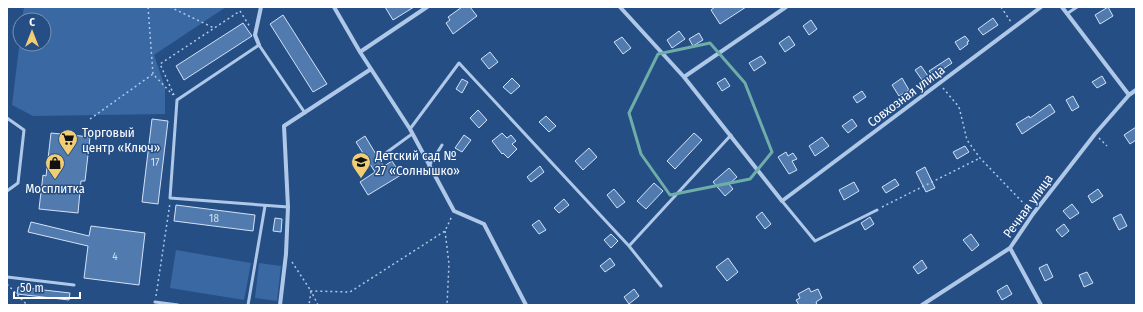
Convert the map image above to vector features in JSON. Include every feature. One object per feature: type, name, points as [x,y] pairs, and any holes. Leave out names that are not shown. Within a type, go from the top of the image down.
[{"type":"street","points":[[260,45],[255,35],[261,7]]},
{"type":"street","points":[[334,7],[360,52],[410,129],[454,211],[484,224],[526,305]]},
{"type":"street","points":[[360,52],[422,8],[427,7]]},
{"type":"street","points":[[620,7],[684,77],[731,135],[782,202]]},
{"type":"street","points":[[684,77],[786,7]]},
{"type":"street","name":"Совхозная улица","points":[[782,202],[1041,7]]},
{"type":"street","points":[[1062,7],[1129,95]]},
{"type":"street","points":[[280,305],[286,254],[288,207],[284,126],[371,69]]},
{"type":"street","name":"Речная улица","points":[[922,305],[1010,248],[1033,214],[1095,134],[1129,95],[1136,90]]},
{"type":"street","points":[[1010,248],[1041,305]]},
{"type":"lane","points":[[1068,13],[1077,7]]},
{"type":"lane","points":[[288,207],[170,198],[177,100],[260,45],[305,113]]},
{"type":"lane","points":[[410,129],[459,63],[629,246],[662,286]]},
{"type":"lane","points":[[7,118],[24,130],[18,183],[7,191]]},
{"type":"lane","points":[[379,158],[412,134]]},
{"type":"lane","points":[[629,246],[731,135]]},
{"type":"lane","points":[[429,166],[442,145]]},
{"type":"lane","points":[[782,202],[815,241],[877,210]]},
{"type":"lane","points":[[248,305],[265,206]]},
{"type":"lane","points":[[7,277],[74,285]]},
{"type":"lane","points":[[155,302],[178,305]]},
{"type":"path","points":[[148,7],[153,74],[177,100]]},
{"type":"path","points":[[170,7],[214,28]]},
{"type":"path","points":[[1001,7],[1015,27]]},
{"type":"path","points":[[177,100],[160,64],[240,11],[255,35]]},
{"type":"path","points":[[90,119],[153,74]]},
{"type":"path","points":[[939,84],[959,107],[967,140],[980,158],[1033,214]]},
{"type":"path","points":[[1095,134],[1107,146]]},
{"type":"path","points":[[877,210],[980,158]]},
{"type":"path","points":[[155,302],[170,198]]},
{"type":"path","points":[[447,305],[449,264],[445,231],[454,211]]},
{"type":"path","points":[[311,291],[350,292],[445,231]]},
{"type":"path","points":[[286,254],[311,291],[318,305]]},
{"type":"path","points":[[7,284],[27,305]]},
{"type":"path","points":[[309,305],[311,291]]},
{"type":"highlighted area","points":[[710,43],[745,83],[772,152],[750,179],[670,195],[641,154],[629,113],[658,54]]},
{"type":"shaded area","points":[[24,7],[226,7],[154,55],[165,87],[165,114],[33,116],[12,105],[18,52],[52,52],[52,12],[23,12]]},
{"type":"shaded area","points":[[176,250],[251,263],[244,300],[170,288]]},
{"type":"shaded area","points":[[259,263],[281,266],[277,301],[255,298]]},
{"type":"building","points":[[385,7],[414,7],[393,20]]},
{"type":"building","points":[[462,7],[470,7],[477,16],[453,34],[446,23],[450,20],[448,17]]},
{"type":"building","points":[[715,7],[746,7],[720,24],[711,10]]},
{"type":"building","points":[[1108,7],[1113,16],[1100,24],[1095,15]]},
{"type":"building","points":[[283,15],[327,84],[313,92],[270,24]]},
{"type":"building","points":[[993,18],[998,25],[983,35],[978,29]]},
{"type":"building","points":[[811,20],[817,29],[809,35],[803,26]]},
{"type":"building","points":[[243,23],[252,36],[184,80],[176,66]]},
{"type":"building","points":[[679,31],[685,39],[672,48],[667,40]]},
{"type":"building","points":[[699,33],[703,40],[693,46],[689,39]]},
{"type":"building","points":[[789,36],[795,45],[785,52],[779,43]]},
{"type":"building","points":[[965,36],[969,41],[967,42],[968,44],[960,50],[955,42]]},
{"type":"building","points":[[622,37],[631,48],[623,54],[614,42]]},
{"type":"building","points":[[490,52],[498,62],[489,69],[481,59]]},
{"type":"building","points":[[761,56],[766,63],[754,71],[749,63]]},
{"type":"building","points":[[949,58],[952,63],[933,76],[929,71]]},
{"type":"building","points":[[921,66],[928,76],[922,80],[915,70]]},
{"type":"building","points":[[1102,76],[1106,83],[1097,88],[1092,82]]},
{"type":"building","points":[[512,78],[520,86],[511,94],[503,87]]},
{"type":"building","points":[[725,78],[730,86],[722,91],[717,83]]},
{"type":"building","points":[[902,78],[909,90],[899,96],[892,85]]},
{"type":"building","points":[[462,79],[468,82],[462,93],[456,89]]},
{"type":"building","points":[[862,91],[866,97],[857,103],[853,97]]},
{"type":"building","points":[[1073,96],[1079,107],[1072,111],[1066,100]]},
{"type":"building","points":[[1050,104],[1055,112],[1022,134],[1016,124],[1029,116],[1030,118]]},
{"type":"building","points":[[478,110],[487,120],[479,128],[470,118]]},
{"type":"building","points":[[546,116],[556,126],[549,132],[539,122]]},
{"type":"building","points":[[152,119],[168,121],[158,204],[142,202]]},
{"type":"building","points":[[852,119],[857,126],[848,133],[842,126]]},
{"type":"building","points":[[1136,127],[1136,140],[1130,144],[1124,135]]},
{"type":"building","name":"Торговый центр «Ключ»","points":[[51,133],[90,137],[85,181],[81,181],[78,213],[39,209],[43,175],[46,176]]},
{"type":"building","points":[[502,133],[507,138],[511,135],[516,141],[512,144],[517,149],[508,158],[503,153],[502,154],[492,141]]},
{"type":"building","points":[[694,133],[702,140],[675,169],[667,161]]},
{"type":"building","points":[[464,135],[471,140],[462,152],[455,148]]},
{"type":"building","points":[[365,136],[377,156],[377,160],[384,166],[392,161],[401,175],[368,195],[360,182],[375,172],[356,142]]},
{"type":"building","points":[[822,137],[829,146],[815,156],[809,146]]},
{"type":"building","points":[[965,146],[969,152],[957,159],[953,152]]},
{"type":"building","points":[[589,148],[597,157],[583,170],[575,161]]},
{"type":"building","points":[[786,152],[788,156],[793,153],[797,159],[792,161],[797,170],[789,174],[778,157]]},
{"type":"building","points":[[540,166],[544,172],[531,182],[527,177]]},
{"type":"building","points":[[925,167],[935,188],[926,192],[916,172]]},
{"type":"building","points":[[729,168],[737,177],[729,184],[733,189],[725,196],[713,182]]},
{"type":"building","points":[[895,179],[899,185],[886,193],[882,187]]},
{"type":"building","points":[[854,182],[859,191],[844,200],[839,190]]},
{"type":"building","points":[[654,183],[663,191],[646,209],[637,201]]},
{"type":"building","points":[[614,189],[625,202],[617,208],[607,195]]},
{"type":"building","points":[[1098,189],[1103,196],[1092,203],[1088,196]]},
{"type":"building","points":[[564,199],[569,205],[559,213],[554,208]]},
{"type":"building","points":[[1072,204],[1079,213],[1070,219],[1063,211]]},
{"type":"building","points":[[176,205],[255,215],[253,231],[174,221]]},
{"type":"building","points":[[762,212],[771,224],[765,229],[756,217]]},
{"type":"building","points":[[1121,214],[1127,226],[1119,230],[1113,218]]},
{"type":"building","points":[[870,217],[874,224],[865,230],[861,223]]},
{"type":"building","points":[[275,218],[282,219],[281,232],[273,231]]},
{"type":"building","points":[[539,220],[546,230],[539,234],[532,225]]},
{"type":"building","points":[[31,222],[89,236],[91,226],[145,233],[139,285],[84,278],[88,246],[28,232]]},
{"type":"building","points":[[1064,224],[1069,231],[1062,237],[1056,230]]},
{"type":"building","points":[[611,234],[618,241],[611,248],[604,240]]},
{"type":"building","points":[[971,234],[979,245],[972,251],[963,240]]},
{"type":"building","points":[[610,258],[615,265],[605,272],[600,266]]},
{"type":"building","points":[[728,258],[738,272],[727,281],[716,267]]},
{"type":"building","points":[[922,260],[927,268],[918,274],[913,267]]},
{"type":"building","points":[[1047,264],[1053,277],[1045,281],[1039,268]]},
{"type":"building","points":[[1087,272],[1093,283],[1084,287],[1079,275]]},
{"type":"building","points":[[1007,285],[1012,294],[1002,300],[997,291]]},
{"type":"building","points":[[18,287],[70,293],[69,300],[17,294]]},
{"type":"building","points":[[809,288],[811,292],[818,289],[822,298],[816,302],[817,305],[799,305],[796,300],[800,298],[798,294]]},
{"type":"building","points":[[634,289],[639,296],[629,304],[624,297]]},
{"type":"place","name":"Торговый центр «Ключ»","points":[[68,156]]},
{"type":"place","name":"Детский сад № 27 «Солнышко»","points":[[361,179]]},
{"type":"place","name":"Мосплитка","points":[[55,180]]}]
